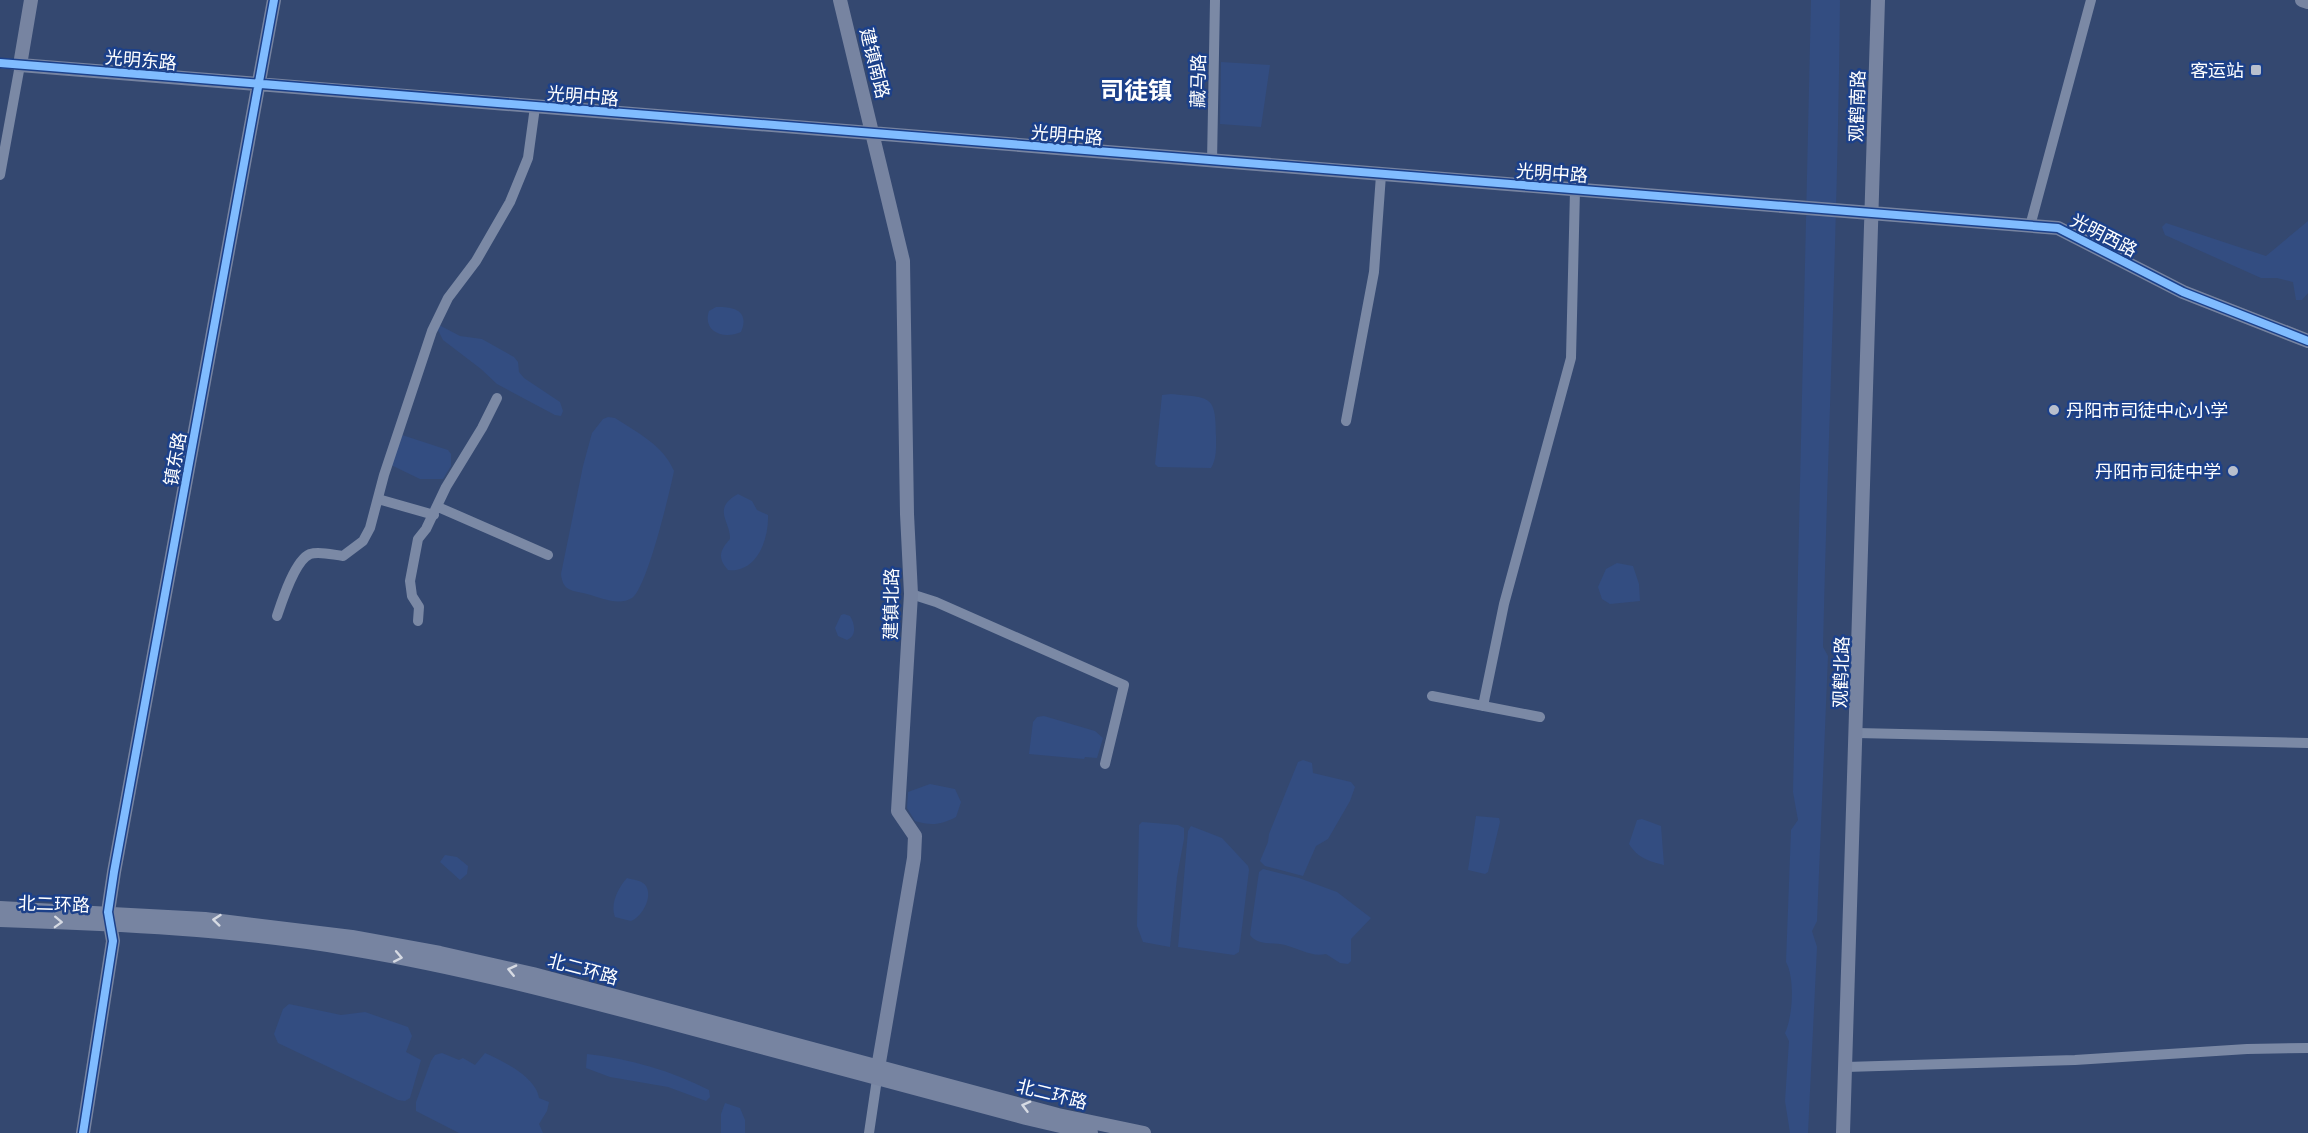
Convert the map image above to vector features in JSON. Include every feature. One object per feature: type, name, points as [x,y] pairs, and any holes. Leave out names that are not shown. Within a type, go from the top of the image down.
[{"type":"street","points":[[0,175],[31,0]]},
{"type":"street","name":"镇东路","points":[[83,1133],[113,941],[110,918],[274,0]]},
{"type":"street","name":"建镇南路","points":[[840,0],[874,135]]},
{"type":"street","name":"藏马路","points":[[1212,162],[1215,0]]},
{"type":"street","name":"观鹤南路","points":[[1873,213],[1878,0]]},
{"type":"street","points":[[2030,226],[2091,0]]},
{"type":"street","points":[[2302,0],[2308,2]]},
{"type":"street","points":[[0,63],[20,65]]},
{"type":"street","name":"光明东路","points":[[20,65],[260,84]]},
{"type":"street","name":"光明中路","points":[[260,84],[874,135],[1873,213]]},
{"type":"street","points":[[277,616],[300,562],[307,555],[316,553],[343,556],[363,541],[370,528],[432,331],[448,298],[476,261],[510,202],[528,158],[534,107]]},
{"type":"street","name":"建镇北路","points":[[874,135],[903,261],[907,514],[911,594],[898,811],[915,836],[877,1073]]},
{"type":"street","points":[[1346,421],[1374,272],[1381,175]]},
{"type":"street","points":[[1483,706],[1504,603],[1571,358],[1575,189]]},
{"type":"street","name":"光明西路","points":[[1873,213],[2058,228],[2183,292],[2308,341]]},
{"type":"street","name":"观鹤北路","points":[[1843,1133],[1873,213]]},
{"type":"street","points":[[418,621],[419,608],[412,596],[410,581],[411,564],[418,539],[436,511],[446,487],[482,428],[497,398]]},
{"type":"street","points":[[378,500],[436,511],[548,555]]},
{"type":"street","points":[[911,594],[936,602],[1124,685],[1105,764]]},
{"type":"street","points":[[1432,696],[1540,717]]},
{"type":"street","points":[[1857,733],[2308,743]]},
{"type":"street","name":"北二环路","points":[[0,908],[110,918],[266,925],[352,937],[440,953],[545,978],[1058,1126],[1091,1133]]},
{"type":"street","name":"北二环路","points":[[0,920],[110,918]]},
{"type":"street","points":[[1846,1067],[2075,1060],[2308,1048]]},
{"type":"street","points":[[869,1133],[877,1073]]},
{"type":"street","name":"北二环路","points":[[877,1073],[1144,1133]]},
{"type":"water","points":[[1811,0],[1840,0],[1839,81],[1823,647],[1828,656],[1817,921],[1812,931],[1817,947],[1808,1133],[1790,1133],[1785,1101],[1789,1041],[1785,1033],[1790,1017],[1792,987],[1786,962],[1791,830],[1798,820],[1793,792]]},
{"type":"water","points":[[1221,62],[1270,65],[1261,127],[1220,124]]},
{"type":"water","points":[[2308,221],[2308,293],[2302,300],[2296,300],[2293,282],[2277,278],[2261,278],[2165,235],[2162,227],[2166,223],[2266,256]]},
{"type":"water","points":[[716,307],[739,311],[743,319],[741,332],[728,335],[712,329],[708,318],[709,311]]},
{"type":"water","points":[[439,325],[460,336],[482,339],[514,357],[518,362],[519,372],[524,378],[560,402],[563,411],[561,416],[497,384],[443,340],[438,330]]},
{"type":"water","points":[[1162,395],[1202,398],[1212,405],[1216,422],[1216,448],[1211,468],[1158,467],[1155,464]]},
{"type":"water","points":[[615,418],[649,440],[663,454],[674,471],[657,538],[644,577],[632,598],[621,601],[569,589],[564,584],[561,574],[592,433],[603,419]]},
{"type":"water","points":[[402,435],[448,450],[451,454],[451,466],[443,479],[420,479],[391,465]]},
{"type":"water","points":[[738,494],[752,501],[757,510],[768,515],[768,524],[763,544],[754,560],[747,566],[728,570],[721,558],[722,550],[730,539],[724,510],[730,500]]},
{"type":"water","points":[[1617,563],[1633,566],[1639,584],[1640,601],[1610,604],[1602,599],[1598,587],[1606,569]]},
{"type":"water","points":[[841,615],[850,616],[854,626],[854,633],[847,640],[838,636],[835,628]]},
{"type":"water","points":[[1044,716],[1095,731],[1103,738],[1097,758],[1029,754],[1033,722],[1037,717]]},
{"type":"water","points":[[1303,760],[1312,763],[1313,773],[1351,782],[1355,787],[1350,801],[1328,839],[1316,846],[1303,876],[1265,866],[1260,861],[1298,762]]},
{"type":"water","points":[[930,784],[955,789],[961,802],[956,817],[936,824],[915,821],[907,808],[908,792]]},
{"type":"water","points":[[1476,816],[1499,818],[1500,822],[1488,872],[1485,874],[1468,870]]},
{"type":"water","points":[[1642,819],[1661,826],[1664,865],[1644,858],[1636,853],[1629,844],[1637,820]]},
{"type":"water","points":[[1142,822],[1178,825],[1184,828],[1170,947],[1143,942],[1137,926],[1139,825]]},
{"type":"water","points":[[1191,826],[1222,838],[1248,866],[1239,952],[1234,955],[1178,947],[1188,831]]},
{"type":"water","points":[[445,855],[457,857],[468,866],[467,874],[460,880],[440,862]]},
{"type":"water","points":[[1263,869],[1299,878],[1337,892],[1371,918],[1351,939],[1351,961],[1348,964],[1340,963],[1326,954],[1310,954],[1285,945],[1257,941],[1250,935],[1259,872]]},
{"type":"water","points":[[627,878],[642,882],[648,890],[645,906],[631,921],[615,917],[614,912],[616,896]]},
{"type":"water","points":[[289,1004],[341,1015],[365,1012],[408,1027],[412,1036],[406,1052],[421,1060],[410,1098],[405,1101],[398,1100],[278,1043],[274,1034],[283,1009]]},
{"type":"water","points":[[442,1053],[459,1060],[463,1058],[475,1065],[485,1053],[518,1071],[532,1083],[539,1098],[549,1102],[547,1111],[539,1124],[543,1133],[459,1133],[416,1111],[416,1102],[431,1061],[435,1055]]},
{"type":"water","points":[[587,1054],[634,1062],[665,1071],[709,1090],[710,1097],[706,1101],[668,1087],[610,1077],[586,1068]]},
{"type":"water","points":[[725,1103],[740,1108],[745,1120],[745,1133],[721,1133],[721,1114]]},
{"type":"cycle path","points":[[83,1133],[113,941],[108,912],[114,872],[274,0]]},
{"type":"cycle path","points":[[0,63],[2058,228],[2183,292],[2308,341]]},
{"type":"place","name":"客运站","points":[[2256,70]]},
{"type":"place","name":"丹阳市司徒中心小学","points":[[2054,410]]},
{"type":"place","name":"丹阳市司徒中学","points":[[2233,471]]},
{"type":"district","name":"司徒镇","points":[[1136,90]]}]
